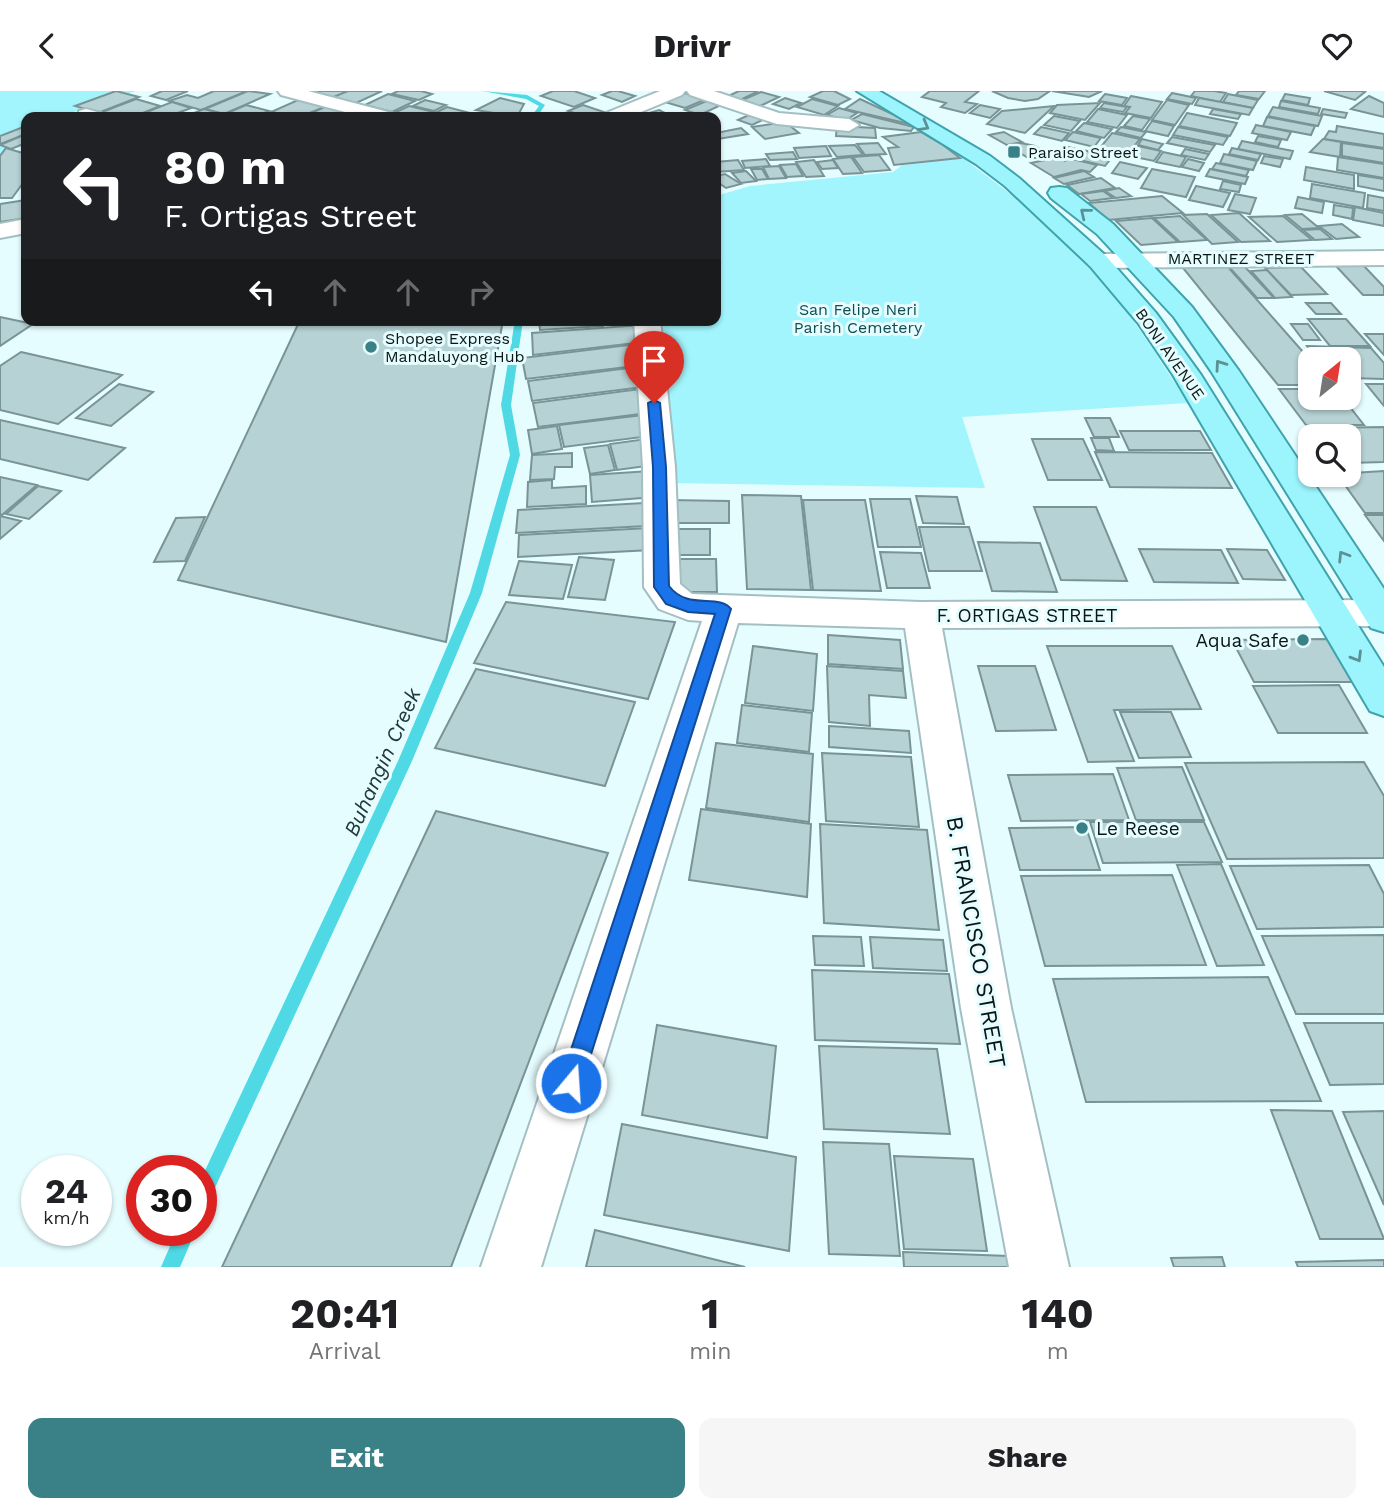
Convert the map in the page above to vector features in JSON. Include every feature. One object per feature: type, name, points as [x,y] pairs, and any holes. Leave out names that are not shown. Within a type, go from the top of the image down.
[{"type":"main road","name":"BONI AVENUE","points":[[866,91],[982,160],[1012,182],[1098,261],[1147,318],[1187,375],[1384,700]]},
{"type":"main road","name":"BONI AVENUE","points":[[893,91],[985,141],[1105,229],[1136,259],[1182,312],[1225,371],[1383,615]]},
{"type":"street","points":[[287,91],[366,112]]},
{"type":"street","points":[[624,112],[676,91]]},
{"type":"street","points":[[696,91],[777,118],[849,125]]},
{"type":"street","points":[[0,231],[21,227]]},
{"type":"street","name":"MARTINEZ STREET","points":[[1098,261],[1384,258]]},
{"type":"street","name":"F. ORTIGAS STREET","points":[[647,326],[659,467],[662,587],[672,600],[688,607],[921,615],[1383,615]]},
{"type":"street","points":[[511,1267],[724,609]]},
{"type":"street","name":"B. FRANCISCO STREET","points":[[921,615],[986,1008],[1039,1267]]},
{"type":"green space","points":[[0,91],[136,91],[73,112],[21,112],[21,131],[4,137],[8,159],[0,170]]},
{"type":"green space","name":"San Felipe Neri Parish Cemetery","points":[[963,158],[1046,222],[1105,282],[1188,403],[962,417],[985,488],[668,483],[658,326],[721,326],[721,195],[750,186],[893,172],[902,165]]},
{"type":"building","points":[[116,91],[139,97],[101,112],[75,106]]},
{"type":"building","points":[[162,91],[188,91],[166,100],[151,96]]},
{"type":"building","points":[[214,91],[247,91],[201,110],[169,101],[187,95],[198,98]]},
{"type":"building","points":[[248,91],[270,94],[229,112],[205,109]]},
{"type":"building","points":[[348,91],[333,98],[313,93]]},
{"type":"building","points":[[348,91],[382,91],[354,104],[331,98]]},
{"type":"building","points":[[398,91],[432,94],[419,100],[392,94]]},
{"type":"building","points":[[553,91],[574,91],[595,98],[574,107],[541,96]]},
{"type":"building","points":[[612,91],[635,96],[622,102],[602,95]]},
{"type":"building","points":[[739,91],[757,92],[738,101],[726,97]]},
{"type":"building","points":[[823,91],[834,91],[850,99],[838,105],[810,97]]},
{"type":"building","points":[[930,91],[979,91],[965,102],[977,104],[965,113],[941,107],[946,103],[922,97]]},
{"type":"building","points":[[992,91],[1050,91],[1038,99],[1025,101]]},
{"type":"building","points":[[1052,91],[1102,91],[1089,97]]},
{"type":"building","points":[[1195,91],[1226,93],[1220,102],[1191,96]]},
{"type":"building","points":[[1239,91],[1265,91],[1259,99],[1236,95]]},
{"type":"building","points":[[1324,91],[1361,91],[1365,92],[1355,100]]},
{"type":"building","points":[[761,92],[779,97],[758,107],[740,101]]},
{"type":"building","points":[[685,93],[704,100],[685,108],[665,102]]},
{"type":"building","points":[[1172,93],[1196,98],[1192,104],[1167,99]]},
{"type":"building","points":[[388,94],[415,101],[392,112],[365,105]]},
{"type":"building","points":[[1105,94],[1127,98],[1122,105],[1099,101]]},
{"type":"building","points":[[1228,94],[1258,100],[1253,108],[1223,102]]},
{"type":"building","points":[[1285,94],[1310,98],[1308,105],[1282,100]]},
{"type":"building","points":[[1131,96],[1162,102],[1151,118],[1125,113],[1130,107],[1124,106]]},
{"type":"building","points":[[1369,96],[1384,103],[1384,117],[1351,109]]},
{"type":"building","points":[[500,98],[524,104],[520,112],[476,110]]},
{"type":"building","points":[[785,98],[801,103],[789,109],[773,104]]},
{"type":"building","points":[[1199,98],[1253,108],[1249,115],[1195,105]]},
{"type":"building","points":[[136,99],[160,106],[145,112],[102,112]]},
{"type":"building","points":[[812,99],[838,106],[824,115],[797,107]]},
{"type":"building","points":[[860,99],[918,126],[845,109]]},
{"type":"building","points":[[298,100],[324,107],[312,112],[271,112]]},
{"type":"building","points":[[425,100],[446,105],[434,111],[413,106]]},
{"type":"building","points":[[709,100],[723,104],[706,112],[685,110]]},
{"type":"building","points":[[1167,100],[1189,105],[1175,125],[1152,120]]},
{"type":"building","points":[[1281,101],[1320,108],[1318,114],[1279,107]]},
{"type":"building","points":[[172,102],[191,108],[180,112],[147,112]]},
{"type":"building","points":[[1100,103],[1085,120],[1050,113],[1057,105]]},
{"type":"building","points":[[1104,103],[1127,107],[1123,112],[1100,108]]},
{"type":"building","points":[[246,105],[269,111],[267,112],[230,112]]},
{"type":"building","points":[[583,105],[604,112],[571,112],[568,111]]},
{"type":"building","points":[[980,105],[1000,109],[990,118],[970,113]]},
{"type":"building","points":[[409,106],[434,112],[396,112]]},
{"type":"building","points":[[1054,106],[1025,133],[987,124],[1002,111]]},
{"type":"building","points":[[325,107],[345,112],[314,112]]},
{"type":"building","points":[[447,107],[466,112],[437,112]]},
{"type":"building","points":[[1273,107],[1322,116],[1318,126],[1268,116]]},
{"type":"building","points":[[839,108],[857,113],[846,120],[827,115]]},
{"type":"building","points":[[1098,109],[1127,115],[1117,128],[1087,122]]},
{"type":"building","points":[[1213,109],[1241,114],[1238,119],[1210,114]]},
{"type":"building","points":[[1323,109],[1347,113],[1345,118],[1321,114]]},
{"type":"building","points":[[1187,113],[1237,123],[1230,136],[1179,126]]},
{"type":"building","points":[[751,114],[765,119],[752,125],[738,120]]},
{"type":"building","points":[[862,114],[914,127],[911,131],[880,128],[851,120]]},
{"type":"building","points":[[1054,116],[1080,121],[1071,131],[1044,125]]},
{"type":"building","points":[[1133,116],[1150,119],[1142,130],[1124,126]]},
{"type":"building","points":[[1267,117],[1315,126],[1311,135],[1263,126]]},
{"type":"building","points":[[1152,121],[1174,126],[1168,136],[1145,131]]},
{"type":"building","points":[[785,122],[799,133],[765,139],[752,127]]},
{"type":"building","points":[[1084,123],[1112,129],[1104,138],[1076,131]]},
{"type":"building","points":[[1256,125],[1291,132],[1287,140],[1252,133]]},
{"type":"building","points":[[837,126],[875,128],[876,138],[836,136]]},
{"type":"building","points":[[1337,126],[1384,134],[1384,148],[1324,139],[1329,131],[1336,132]]},
{"type":"building","points":[[1041,127],[1069,133],[1062,141],[1034,134]]},
{"type":"building","points":[[1121,127],[1146,132],[1141,138],[1116,132]]},
{"type":"building","points":[[1178,127],[1228,137],[1223,145],[1173,135]]},
{"type":"building","points":[[21,128],[21,136],[0,144],[0,136]]},
{"type":"building","points":[[741,128],[748,134],[721,138],[721,132]]},
{"type":"building","points":[[921,132],[960,158],[894,165],[888,148],[898,147],[883,137]]},
{"type":"building","points":[[1004,132],[1022,142],[1007,145],[989,135]]},
{"type":"building","points":[[1073,132],[1101,138],[1094,147],[1065,140]]},
{"type":"building","points":[[1112,133],[1140,139],[1127,155],[1099,149]]},
{"type":"building","points":[[21,136],[21,145],[11,149],[0,145]]},
{"type":"building","points":[[1258,136],[1281,140],[1278,147],[1255,142]]},
{"type":"building","points":[[1172,137],[1215,145],[1210,152],[1167,143]]},
{"type":"building","points":[[1142,139],[1163,144],[1158,150],[1138,145]]},
{"type":"building","points":[[1323,139],[1341,142],[1340,157],[1310,152]]},
{"type":"building","points":[[1242,141],[1293,151],[1290,159],[1238,149]]},
{"type":"building","points":[[878,143],[886,154],[865,155],[857,144]]},
{"type":"building","points":[[1021,143],[1035,146],[1050,155],[1030,159],[1008,146]]},
{"type":"building","points":[[1342,143],[1384,149],[1384,163],[1342,156]]},
{"type":"building","points":[[855,145],[863,155],[837,157],[829,146]]},
{"type":"building","points":[[826,146],[831,156],[799,158],[794,148]]},
{"type":"building","points":[[1064,146],[1080,150],[1072,158],[1056,154]]},
{"type":"building","points":[[1138,146],[1161,151],[1154,161],[1130,156]]},
{"type":"building","points":[[6,148],[21,152],[21,186],[12,198],[0,198],[0,156]]},
{"type":"building","points":[[1232,148],[1261,154],[1258,160],[1229,154]]},
{"type":"building","points":[[1185,149],[1209,154],[1205,160],[1181,155]]},
{"type":"building","points":[[1083,150],[1112,157],[1105,166],[1075,159]]},
{"type":"building","points":[[793,152],[797,159],[770,160],[766,154]]},
{"type":"building","points":[[1163,152],[1186,157],[1180,167],[1156,162]]},
{"type":"building","points":[[1224,154],[1257,161],[1253,170],[1220,163]]},
{"type":"building","points":[[879,155],[890,170],[864,172],[853,157]]},
{"type":"building","points":[[1264,156],[1283,159],[1280,167],[1261,163]]},
{"type":"building","points":[[851,157],[862,173],[843,174],[833,159]]},
{"type":"building","points":[[1059,157],[1065,161],[1068,158],[1097,165],[1090,172],[1081,170],[1054,177],[1031,163]]},
{"type":"building","points":[[1338,157],[1384,164],[1384,178],[1337,170]]},
{"type":"building","points":[[766,159],[770,166],[745,168],[742,161]]},
{"type":"building","points":[[1188,159],[1204,163],[1199,171],[1182,167]]},
{"type":"building","points":[[738,160],[744,170],[721,172],[721,162]]},
{"type":"building","points":[[814,160],[824,176],[806,177],[796,162]]},
{"type":"building","points":[[833,160],[838,168],[822,169],[817,162]]},
{"type":"building","points":[[1120,162],[1147,168],[1138,179],[1112,173]]},
{"type":"building","points":[[1216,163],[1249,170],[1246,176],[1212,169]]},
{"type":"building","points":[[796,164],[803,176],[787,177],[780,165]]},
{"type":"building","points":[[779,166],[786,178],[769,179],[763,167]]},
{"type":"building","points":[[1306,167],[1354,175],[1354,189],[1304,180]]},
{"type":"building","points":[[751,169],[762,169],[768,179],[757,180]]},
{"type":"building","points":[[1152,169],[1195,177],[1186,197],[1141,188]]},
{"type":"building","points":[[1210,169],[1248,177],[1245,184],[1206,176]]},
{"type":"building","points":[[746,171],[756,181],[741,183],[732,173]]},
{"type":"building","points":[[1084,171],[1094,177],[1064,184],[1054,178]]},
{"type":"building","points":[[725,174],[741,184],[726,188],[721,184],[721,175]]},
{"type":"building","points":[[1358,175],[1384,179],[1384,191],[1358,186]]},
{"type":"building","points":[[1101,178],[1115,188],[1079,194],[1067,185]]},
{"type":"building","points":[[1223,181],[1241,185],[1239,192],[1220,189]]},
{"type":"building","points":[[1312,184],[1365,193],[1363,208],[1310,198]]},
{"type":"building","points":[[1196,186],[1230,193],[1223,207],[1189,200]]},
{"type":"building","points":[[1119,188],[1131,196],[1116,198],[1105,191]]},
{"type":"building","points":[[1103,191],[1113,198],[1090,201],[1081,194]]},
{"type":"building","points":[[1235,194],[1256,198],[1250,214],[1228,210]]},
{"type":"building","points":[[1368,195],[1384,198],[1384,211],[1367,208]]},
{"type":"building","points":[[1162,196],[1183,213],[1108,220],[1089,203]]},
{"type":"building","points":[[1298,197],[1324,202],[1322,213],[1295,208]]},
{"type":"building","points":[[21,201],[21,219],[0,222],[0,204]]},
{"type":"building","points":[[1334,205],[1353,208],[1352,219],[1333,215]]},
{"type":"building","points":[[1355,207],[1384,213],[1384,226],[1353,220]]},
{"type":"building","points":[[1239,213],[1270,241],[1241,242],[1211,215]]},
{"type":"building","points":[[1207,214],[1238,242],[1212,244],[1183,215]]},
{"type":"building","points":[[1302,214],[1319,228],[1302,229],[1285,215]]},
{"type":"building","points":[[1180,216],[1207,240],[1180,242],[1154,218]]},
{"type":"building","points":[[1283,216],[1312,240],[1277,242],[1249,217]]},
{"type":"building","points":[[1152,218],[1178,242],[1141,245],[1116,221]]},
{"type":"building","points":[[1342,224],[1359,237],[1336,239],[1319,226]]},
{"type":"building","points":[[1320,229],[1332,239],[1315,240],[1303,230]]},
{"type":"building","points":[[1335,265],[1363,265],[1384,287],[1384,295],[1363,295]]},
{"type":"building","points":[[1228,267],[1299,347],[1298,385],[1278,385],[1183,268]]},
{"type":"building","points":[[1229,267],[1245,267],[1274,298],[1257,298]]},
{"type":"building","points":[[1301,267],[1327,294],[1291,295],[1265,268]]},
{"type":"building","points":[[1267,270],[1292,297],[1275,298],[1251,271]]},
{"type":"building","points":[[1306,303],[1331,303],[1341,314],[1316,314]]},
{"type":"building","points":[[0,317],[21,321],[21,326],[30,326],[0,346]]},
{"type":"building","points":[[1308,319],[1346,319],[1370,346],[1330,346]]},
{"type":"building","points":[[1291,324],[1308,324],[1320,340],[1303,340]]},
{"type":"building","points":[[297,326],[502,326],[446,642],[178,580]]},
{"type":"building","points":[[540,326],[603,326],[540,330]]},
{"type":"building","points":[[641,326],[644,342],[533,355],[532,333]]},
{"type":"building","points":[[1365,334],[1384,334],[1384,355]]},
{"type":"building","points":[[637,344],[644,365],[526,379],[522,358]]},
{"type":"building","points":[[1362,348],[1371,348],[1384,363],[1384,379],[1362,378]]},
{"type":"building","points":[[21,352],[122,375],[58,424],[0,410],[0,366]]},
{"type":"building","points":[[636,367],[643,387],[532,401],[528,381]]},
{"type":"building","points":[[119,384],[153,392],[111,426],[76,418]]},
{"type":"building","points":[[1366,384],[1384,384],[1384,406]]},
{"type":"building","points":[[640,389],[648,413],[538,427],[533,403]]},
{"type":"building","points":[[1279,389],[1298,389],[1298,410],[1352,410],[1364,425],[1361,424],[1305,424]]},
{"type":"building","points":[[643,415],[650,436],[564,447],[559,425]]},
{"type":"building","points":[[1085,418],[1110,418],[1119,437],[1094,437]]},
{"type":"building","points":[[0,420],[125,448],[88,480],[0,459]]},
{"type":"building","points":[[557,426],[562,449],[532,454],[528,430]]},
{"type":"building","points":[[1361,427],[1384,427],[1384,462],[1361,463]]},
{"type":"building","points":[[1120,431],[1200,431],[1211,450],[1129,450]]},
{"type":"building","points":[[1091,438],[1109,438],[1114,451],[1096,450]]},
{"type":"building","points":[[646,439],[654,465],[617,470],[610,444]]},
{"type":"building","points":[[1032,439],[1083,439],[1102,480],[1048,480]]},
{"type":"building","points":[[608,445],[615,470],[590,474],[584,448]]},
{"type":"building","points":[[1095,452],[1212,453],[1232,488],[1110,487]]},
{"type":"building","points":[[572,453],[572,467],[555,467],[554,479],[530,480],[532,455]]},
{"type":"building","points":[[650,471],[654,497],[592,502],[590,475]]},
{"type":"building","points":[[1384,471],[1384,513],[1365,513],[1346,487],[1361,487],[1361,472]]},
{"type":"building","points":[[0,477],[37,485],[2,515],[0,514]]},
{"type":"building","points":[[552,480],[552,488],[586,486],[586,504],[527,507],[528,482]]},
{"type":"building","points":[[38,486],[61,491],[29,519],[6,514]]},
{"type":"building","points":[[742,495],[801,496],[811,590],[747,589]]},
{"type":"building","points":[[916,496],[957,497],[964,524],[923,523]]},
{"type":"building","points":[[870,499],[910,499],[921,547],[878,547]]},
{"type":"building","points":[[668,500],[729,501],[729,523],[667,523]]},
{"type":"building","points":[[803,500],[865,500],[881,591],[813,590]]},
{"type":"building","points":[[644,503],[646,526],[516,533],[518,510]]},
{"type":"building","points":[[1034,507],[1096,507],[1127,581],[1061,580]]},
{"type":"building","points":[[1365,515],[1384,515],[1384,541]]},
{"type":"building","points":[[0,516],[21,521],[0,539]]},
{"type":"building","points":[[205,517],[185,561],[154,562],[176,518]]},
{"type":"building","points":[[919,527],[969,527],[982,571],[929,571]]},
{"type":"building","points":[[649,528],[651,550],[518,557],[519,535]]},
{"type":"building","points":[[675,529],[710,529],[710,555],[674,555]]},
{"type":"building","points":[[978,542],[1040,543],[1057,592],[992,591]]},
{"type":"building","points":[[1139,549],[1221,550],[1238,583],[1154,582]]},
{"type":"building","points":[[1227,549],[1267,550],[1285,580],[1243,579]]},
{"type":"building","points":[[880,552],[921,553],[930,588],[887,588]]},
{"type":"building","points":[[579,557],[614,560],[605,600],[568,597]]},
{"type":"building","points":[[677,559],[716,559],[717,592],[677,592]]},
{"type":"building","points":[[519,561],[572,565],[563,599],[509,595]]},
{"type":"building","points":[[506,602],[675,622],[648,699],[474,663]]},
{"type":"building","points":[[828,635],[900,640],[903,669],[828,664]]},
{"type":"building","points":[[1327,639],[1353,682],[1254,682],[1232,640]]},
{"type":"building","points":[[753,646],[817,654],[813,711],[745,703]]},
{"type":"building","points":[[1047,646],[1172,646],[1201,709],[1114,710],[1134,761],[1088,762]]},
{"type":"building","points":[[827,666],[903,671],[906,698],[869,695],[870,726],[829,722]]},
{"type":"building","points":[[978,666],[1035,666],[1056,730],[996,731]]},
{"type":"building","points":[[476,669],[635,702],[605,786],[435,748]]},
{"type":"building","points":[[1339,685],[1367,733],[1278,733],[1253,686]]},
{"type":"building","points":[[742,705],[812,713],[809,752],[737,743]]},
{"type":"building","points":[[1120,712],[1171,712],[1191,757],[1139,758]]},
{"type":"building","points":[[829,726],[909,731],[911,753],[829,747]]},
{"type":"building","points":[[716,743],[813,754],[809,822],[706,808]]},
{"type":"building","points":[[822,753],[911,757],[919,827],[826,821]]},
{"type":"building","points":[[1364,762],[1384,796],[1384,858],[1227,859],[1185,763]]},
{"type":"building","points":[[1182,767],[1204,820],[1136,820],[1117,768]]},
{"type":"building","points":[[1113,774],[1129,820],[1021,821],[1008,775]]},
{"type":"building","points":[[701,809],[811,824],[807,897],[689,880]]},
{"type":"building","points":[[436,811],[608,853],[451,1267],[222,1267]]},
{"type":"building","points":[[1090,822],[1204,822],[1222,862],[1103,863]]},
{"type":"building","points":[[820,824],[927,830],[939,930],[824,923]]},
{"type":"building","points":[[1086,827],[1100,870],[1020,870],[1009,828]]},
{"type":"building","points":[[1221,864],[1264,965],[1217,966],[1177,865]]},
{"type":"building","points":[[1369,865],[1384,894],[1384,927],[1257,929],[1230,866]]},
{"type":"building","points":[[1172,875],[1206,965],[1045,966],[1021,876]]},
{"type":"building","points":[[1384,935],[1384,1014],[1296,1014],[1262,936]]},
{"type":"building","points":[[813,936],[861,937],[864,966],[815,965]]},
{"type":"building","points":[[870,937],[943,940],[947,971],[873,968]]},
{"type":"building","points":[[812,970],[949,974],[960,1044],[815,1040]]},
{"type":"building","points":[[1268,977],[1321,1101],[1086,1102],[1053,979]]},
{"type":"building","points":[[1304,1023],[1384,1023],[1384,1084],[1330,1085]]},
{"type":"building","points":[[657,1025],[776,1046],[767,1138],[642,1115]]},
{"type":"building","points":[[819,1046],[937,1049],[950,1134],[824,1129]]},
{"type":"building","points":[[1271,1110],[1332,1111],[1384,1239],[1320,1239]]},
{"type":"building","points":[[1384,1111],[1384,1205],[1343,1112]]},
{"type":"building","points":[[622,1124],[796,1157],[789,1251],[604,1215]]},
{"type":"building","points":[[823,1142],[889,1144],[900,1256],[829,1254]]},
{"type":"building","points":[[894,1156],[973,1159],[987,1251],[904,1249]]},
{"type":"building","points":[[595,1230],[745,1267],[586,1267]]},
{"type":"building","points":[[903,1252],[1008,1256],[1009,1267],[904,1267]]},
{"type":"building","points":[[1222,1257],[1225,1267],[1174,1267],[1171,1258]]},
{"type":"building","points":[[1384,1260],[1384,1267],[1298,1267],[1296,1262]]},
{"type":"waterway","name":"Buhangin Creek","points":[[485,91],[527,97],[542,105],[537,112]]},
{"type":"waterway","name":"Buhangin Creek","points":[[217,1165],[405,761],[476,593],[515,455],[506,405],[518,326]]},
{"type":"waterway","name":"Buhangin Creek","points":[[170,1267],[180,1246]]},
{"type":"place","name":"Paraiso Street","points":[[1014,152]]},
{"type":"place","name":"Shopee Express Mandaluyong Hub","points":[[371,347]]},
{"type":"place","name":"Aqua Safe","points":[[1303,640]]},
{"type":"place","name":"Le Reese","points":[[1082,828]]},
{"type":"route","points":[[571,1083],[724,609],[688,607],[672,600],[662,587],[659,467],[654,403]]}]
